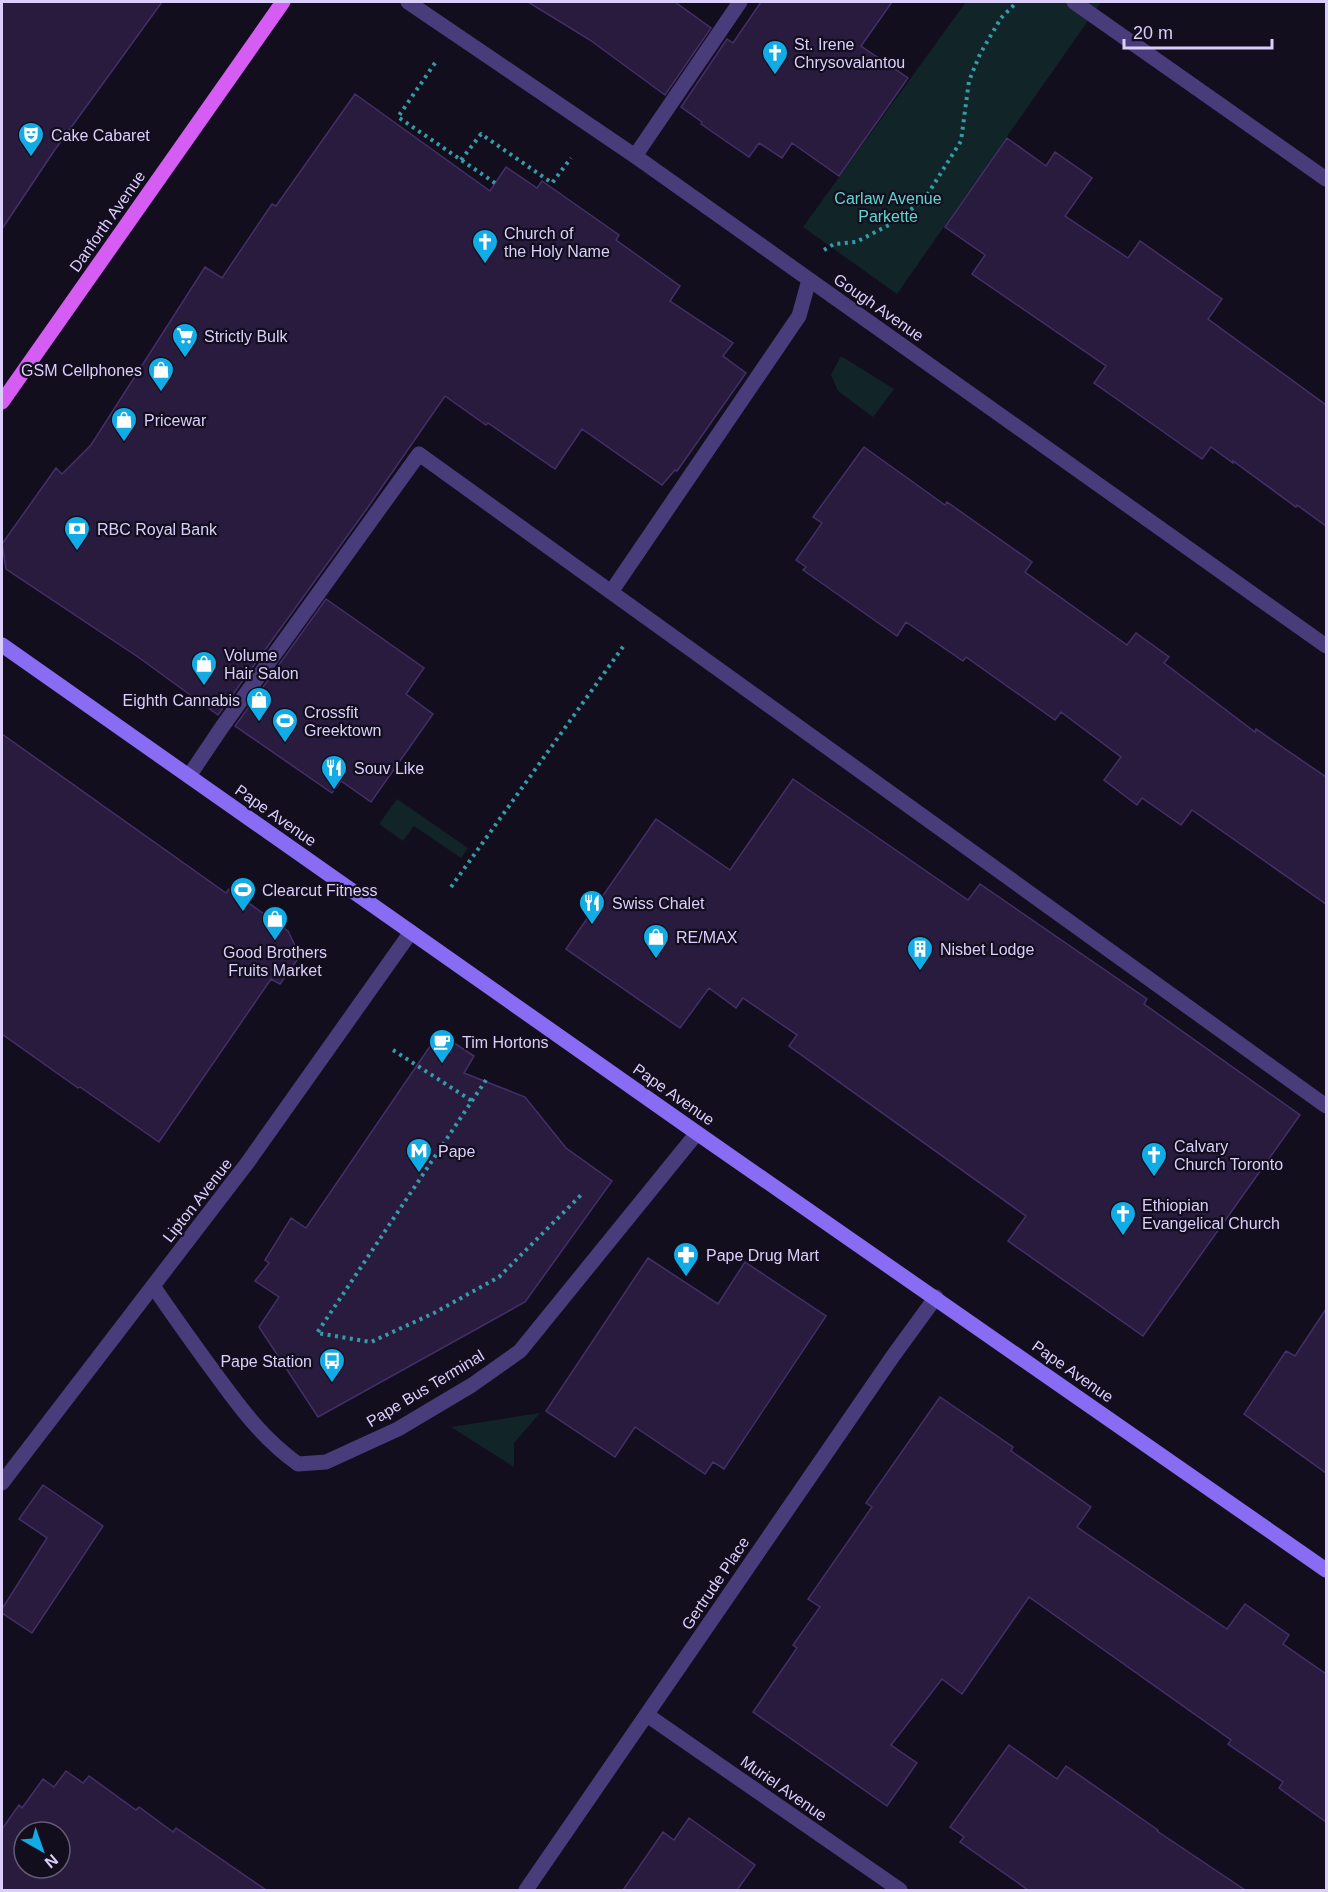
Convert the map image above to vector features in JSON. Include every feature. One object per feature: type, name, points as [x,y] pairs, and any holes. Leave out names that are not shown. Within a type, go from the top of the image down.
[{"type":"main road","name":"Danforth Avenue","points":[[2,402],[283,2]]},
{"type":"main road","name":"Pape Avenue","points":[[2,645],[697,1133],[1326,1570]]},
{"type":"street","name":"Gough Avenue","points":[[408,2],[635,156],[1326,646]]},
{"type":"street","points":[[635,156],[740,2]]},
{"type":"street","points":[[1074,2],[1326,179]]},
{"type":"street","points":[[611,592],[799,316],[809,280]]},
{"type":"street","points":[[189,776],[419,454],[1326,1106]]},
{"type":"street","name":"Lipton Avenue","points":[[2,1483],[248,1162],[411,932]]},
{"type":"street","name":"Pape Bus Terminal","points":[[153,1286],[244,1413],[277,1449],[298,1464],[326,1462],[398,1429],[472,1385],[520,1351],[697,1133]]},
{"type":"street","name":"Gertrude Place","points":[[526,1890],[893,1356],[936,1297]]},
{"type":"street","name":"Muriel Avenue","points":[[647,1715],[900,1890]]},
{"type":"path","points":[[823,251],[834,244],[856,242],[889,225],[924,200],[961,141],[969,81],[980,54],[1001,18],[1017,2]]},
{"type":"path","points":[[435,63],[398,117],[495,183]]},
{"type":"path","points":[[460,160],[481,134],[552,183],[571,158]]},
{"type":"path","points":[[451,887],[645,617]]},
{"type":"path","points":[[393,1050],[472,1101]]},
{"type":"path","points":[[486,1080],[317,1333],[371,1342],[434,1313],[499,1277],[581,1195]]},
{"type":"green space","name":"Carlaw Avenue Parkette","points":[[966,2],[1101,2],[897,294],[803,227]]},
{"type":"green space","points":[[841,356],[894,389],[873,417],[838,391],[831,375]]},
{"type":"green space","points":[[397,799],[468,848],[461,858],[414,826],[403,841],[379,824]]},
{"type":"green space","points":[[540,1413],[514,1443],[514,1467],[451,1427]]},
{"type":"building","points":[[2,2],[162,2],[54,151],[2,229]]},
{"type":"building","points":[[528,2],[675,2],[711,28],[665,95],[590,40]]},
{"type":"building","name":"St. Irene Chrysovalantou","points":[[761,2],[892,2],[861,46],[908,78],[839,176],[792,143],[782,158],[759,143],[749,157],[701,124],[702,122],[681,107],[727,39],[733,43]]},
{"type":"building","points":[[355,94],[490,191],[506,167],[537,188],[542,181],[619,235],[616,240],[680,286],[670,301],[733,343],[723,356],[746,373],[677,471],[675,470],[662,485],[582,429],[555,469],[445,396],[218,715],[138,657],[6,569],[2,544],[56,468],[62,474],[91,445],[205,267],[222,278],[272,204],[276,206]]},
{"type":"building","points":[[1007,138],[1046,166],[1055,152],[1092,178],[1065,216],[1128,258],[1140,241],[1222,299],[1208,319],[1326,405],[1326,526],[1211,447],[1202,459],[1094,383],[1106,366],[972,274],[985,255],[945,227]]},
{"type":"building","points":[[864,447],[945,505],[947,502],[1032,562],[1025,572],[1127,645],[1136,633],[1169,657],[1164,663],[1255,732],[1256,729],[1326,777],[1326,904],[1192,810],[1181,825],[1142,798],[1137,805],[1104,780],[1121,757],[1061,712],[1055,720],[966,657],[963,661],[906,622],[897,636],[803,570],[806,567],[796,560],[822,523],[813,517]]},
{"type":"building","points":[[326,599],[424,668],[406,694],[433,714],[371,802],[341,781],[332,793],[235,726]]},
{"type":"building","points":[[2,734],[226,893],[229,889],[288,931],[300,956],[280,984],[271,979],[159,1142],[2,1034]]},
{"type":"building","points":[[793,779],[968,900],[980,884],[1147,999],[1144,1004],[1300,1115],[1143,1336],[1008,1241],[1026,1216],[789,1046],[797,1035],[743,998],[736,1008],[709,988],[680,1028],[566,949],[656,819],[730,870]]},
{"type":"building","name":"Pape","points":[[439,1033],[474,1056],[464,1073],[525,1097],[566,1148],[612,1181],[525,1302],[318,1417],[259,1327],[279,1297],[255,1281],[269,1263],[265,1260],[291,1218],[306,1228]]},
{"type":"building","points":[[648,1258],[718,1304],[745,1262],[826,1316],[724,1469],[713,1462],[705,1474],[635,1427],[615,1457],[546,1411]]},
{"type":"building","points":[[1326,1309],[1326,1473],[1244,1414],[1286,1351],[1295,1356]]},
{"type":"building","points":[[940,1397],[1013,1447],[1011,1451],[1091,1507],[1077,1527],[1227,1629],[1245,1604],[1289,1635],[1283,1644],[1326,1674],[1326,1822],[1279,1788],[1283,1782],[1228,1744],[1231,1740],[1029,1597],[962,1694],[942,1679],[891,1745],[917,1763],[887,1806],[753,1712],[797,1648],[793,1645],[820,1607],[808,1599],[872,1507],[866,1503]]},
{"type":"building","points":[[43,1485],[103,1526],[32,1633],[2,1613],[2,1609],[47,1538],[19,1519]]},
{"type":"building","points":[[1009,1745],[1057,1779],[1066,1766],[1245,1890],[1028,1890],[960,1842],[964,1837],[950,1827]]},
{"type":"building","points":[[66,1771],[83,1783],[89,1776],[136,1810],[139,1807],[173,1832],[176,1828],[266,1890],[2,1890],[2,1829],[19,1805],[22,1808],[43,1779],[54,1787]]},
{"type":"building","points":[[689,1818],[755,1865],[737,1890],[623,1890],[663,1832],[674,1840]]},
{"type":"place","name":"St. Irene Chrysovalantou","points":[[775,76]]},
{"type":"place","name":"Cake Cabaret","points":[[31,158]]},
{"type":"place","name":"Church of the Holy Name","points":[[485,265]]},
{"type":"place","name":"Strictly Bulk","points":[[185,359]]},
{"type":"place","name":"GSM Cellphones","points":[[161,393]]},
{"type":"place","name":"Pricewar","points":[[124,443]]},
{"type":"place","name":"RBC Royal Bank","points":[[77,552]]},
{"type":"place","name":"Volume Hair Salon","points":[[204,687]]},
{"type":"place","name":"Eighth Cannabis","points":[[259,723]]},
{"type":"place","name":"Crossfit Greektown","points":[[285,744]]},
{"type":"place","name":"Souv Like","points":[[334,791]]},
{"type":"place","name":"Clearcut Fitness","points":[[243,913]]},
{"type":"place","name":"Swiss Chalet","points":[[592,926]]},
{"type":"place","name":"Good Brothers Fruits Market","points":[[275,942]]},
{"type":"place","name":"RE/MAX","points":[[656,960]]},
{"type":"place","name":"Nisbet Lodge","points":[[920,972]]},
{"type":"place","name":"Tim Hortons","points":[[442,1065]]},
{"type":"place","name":"Pape","points":[[419,1174]]},
{"type":"place","name":"Calvary Church Toronto","points":[[1154,1178]]},
{"type":"place","name":"Ethiopian Evangelical Church","points":[[1123,1237]]},
{"type":"place","name":"Pape Drug Mart","points":[[686,1278]]},
{"type":"place","name":"Pape Station","points":[[332,1384]]}]
